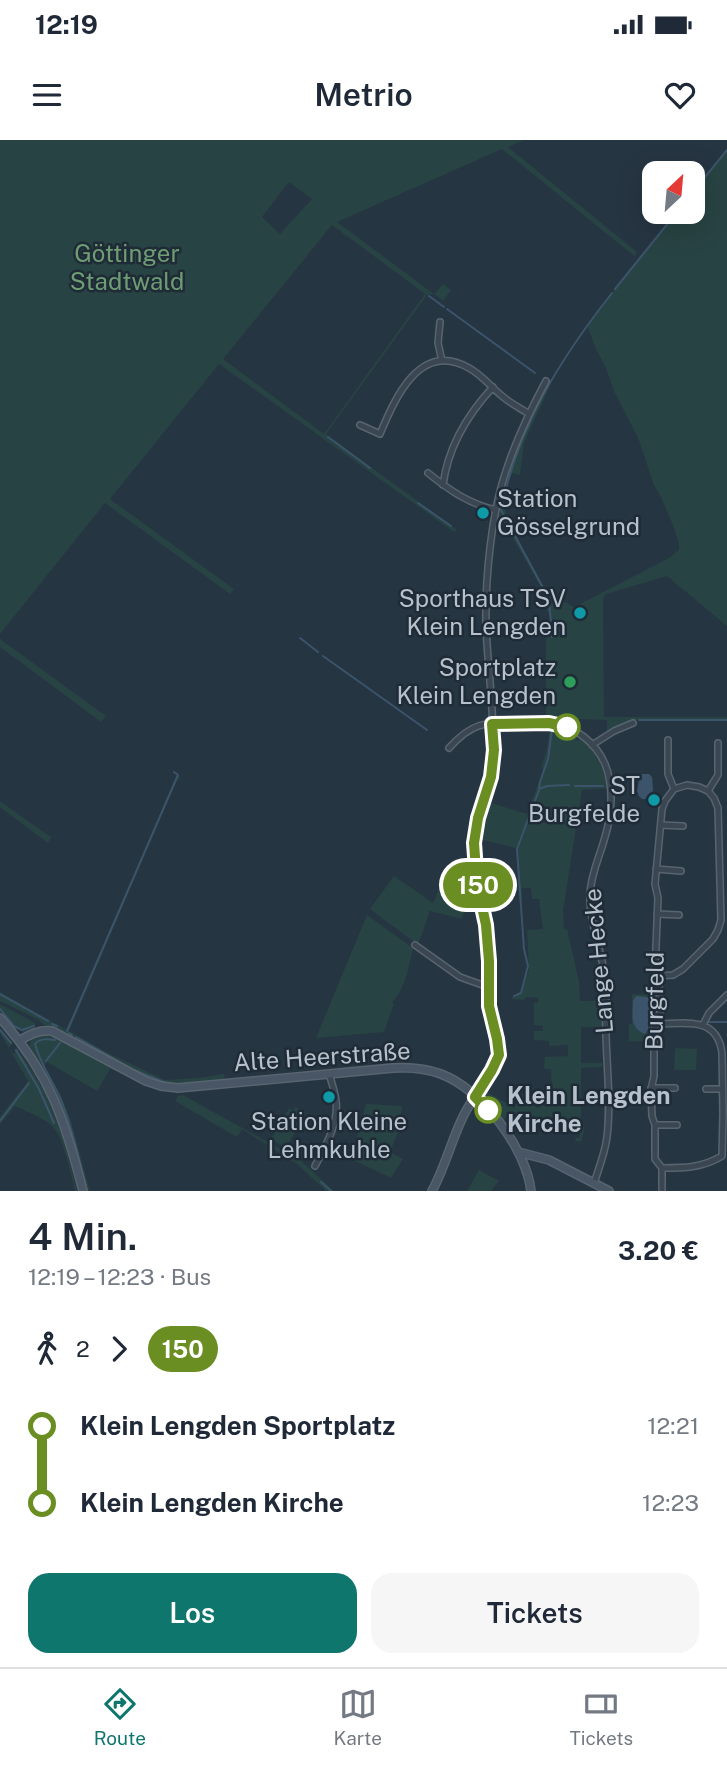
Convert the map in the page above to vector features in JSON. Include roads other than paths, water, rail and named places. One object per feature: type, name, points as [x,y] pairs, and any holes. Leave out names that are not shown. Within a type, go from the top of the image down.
[{"type":"main road","points":[[0,1018],[47,1082],[71,1144],[83,1191]]},
{"type":"main road","name":"Alte Heerstraße","points":[[19,1041],[38,1032],[52,1031],[146,1081],[173,1087],[393,1068],[422,1068],[453,1080],[487,1108],[518,1152],[526,1168],[531,1191]]},
{"type":"main road","points":[[432,1191],[446,1164],[462,1120],[475,1097]]},
{"type":"main road","points":[[518,1152],[565,1167],[609,1191]]},
{"type":"main road","points":[[526,1168],[530,1161],[538,1157]]},
{"type":"street","points":[[440,322],[438,342],[442,361]]},
{"type":"street","points":[[360,425],[380,434],[396,397],[415,372],[430,363],[442,361],[459,363],[470,368],[510,402],[529,414]]},
{"type":"street","points":[[475,1097],[499,1055],[489,1006],[486,925],[477,884],[474,843],[494,750],[486,601],[496,510],[507,468],[546,381]]},
{"type":"street","points":[[443,485],[448,459],[460,432],[493,387]]},
{"type":"street","points":[[428,473],[468,501],[496,510]]},
{"type":"street","name":"Lange Hecke","points":[[449,748],[460,736],[477,726],[555,723],[579,734],[592,745],[606,766],[611,802],[607,830],[593,872],[590,892],[592,926],[604,973],[608,1089],[607,1138],[594,1183]]},
{"type":"street","points":[[592,745],[633,723]]},
{"type":"street","points":[[656,975],[673,975],[691,962],[716,934],[721,920],[719,808],[708,791],[694,785],[674,789],[668,774],[668,740]]},
{"type":"street","points":[[708,791],[718,775],[718,743]]},
{"type":"street","name":"Burgfeld","points":[[662,1191],[662,1168],[655,1159],[656,1125],[652,1116],[651,1088],[654,1076],[654,1029],[660,1012],[659,982],[654,970],[656,869],[663,804],[674,789]]},
{"type":"street","points":[[661,825],[682,826]]},
{"type":"street","points":[[656,869],[681,871]]},
{"type":"street","points":[[657,914],[679,915]]},
{"type":"street","points":[[415,945],[460,977],[488,988]]},
{"type":"street","points":[[703,1025],[709,1013],[727,995]]},
{"type":"street","points":[[656,1024],[703,1025],[716,1034],[721,1045],[722,1156],[701,1166],[662,1168]]},
{"type":"street","points":[[315,1166],[328,1139],[336,1110],[329,1074]]},
{"type":"street","points":[[651,1088],[676,1088]]},
{"type":"street","points":[[706,1089],[722,1090]]},
{"type":"street","points":[[656,1125],[677,1125]]},
{"type":"water","points":[[642,774],[652,777],[651,799],[642,799],[637,791]]},
{"type":"water","points":[[636,996],[654,999],[645,1034],[634,1025],[633,1001]]},
{"type":"waterway","points":[[705,177],[727,150]]},
{"type":"waterway","points":[[615,289],[667,224]]},
{"type":"waterway","points":[[552,637],[549,599],[501,510],[518,450],[543,395],[575,343],[612,293]]},
{"type":"waterway","points":[[429,296],[444,307]]},
{"type":"waterway","points":[[447,309],[535,373]]},
{"type":"waterway","points":[[328,437],[370,468]]},
{"type":"waterway","points":[[418,503],[451,526]]},
{"type":"waterway","points":[[300,638],[318,652]]},
{"type":"waterway","points":[[323,656],[427,730]]},
{"type":"waterway","points":[[639,720],[727,720]]},
{"type":"waterway","points":[[514,996],[521,993],[528,966],[524,949],[517,849],[539,790],[548,759],[552,729]]},
{"type":"waterway","points":[[67,1031],[178,775],[174,772]]},
{"type":"waterway","points":[[539,789],[569,785]]},
{"type":"waterway","points":[[575,786],[603,786]]},
{"type":"waterway","points":[[0,994],[48,1021]]},
{"type":"waterway","points":[[0,1009],[14,1026],[22,1030],[34,1026]]},
{"type":"waterway","points":[[708,1022],[727,1022]]},
{"type":"waterway","points":[[52,1024],[57,1026]]},
{"type":"waterway","points":[[0,1030],[11,1043]]},
{"type":"waterway","points":[[76,1037],[134,1070],[164,1082]]},
{"type":"waterway","points":[[55,1040],[47,1039],[35,1044],[65,1111],[87,1191]]},
{"type":"waterway","points":[[46,1061],[60,1043]]},
{"type":"waterway","points":[[16,1050],[39,1089],[54,1123]]},
{"type":"waterway","points":[[0,1121],[29,1083]]},
{"type":"waterway","points":[[321,1182],[331,1191]]},
{"type":"place","name":"Station Gösselgrund","points":[[483,513]]},
{"type":"place","name":"Sporthaus TSV Klein Lengden","points":[[580,613]]},
{"type":"place","name":"Sportplatz Klein Lengden","points":[[570,682]]},
{"type":"place","name":"ST Burgfelde","points":[[654,800]]},
{"type":"place","name":"Station Kleine Lehmkuhle","points":[[329,1097]]},
{"type":"place","name":"Klein Lengden Kirche","points":[[488,1110]]},
{"type":"park label","name":"Göttinger Stadtwald","points":[[127,268]]}]
